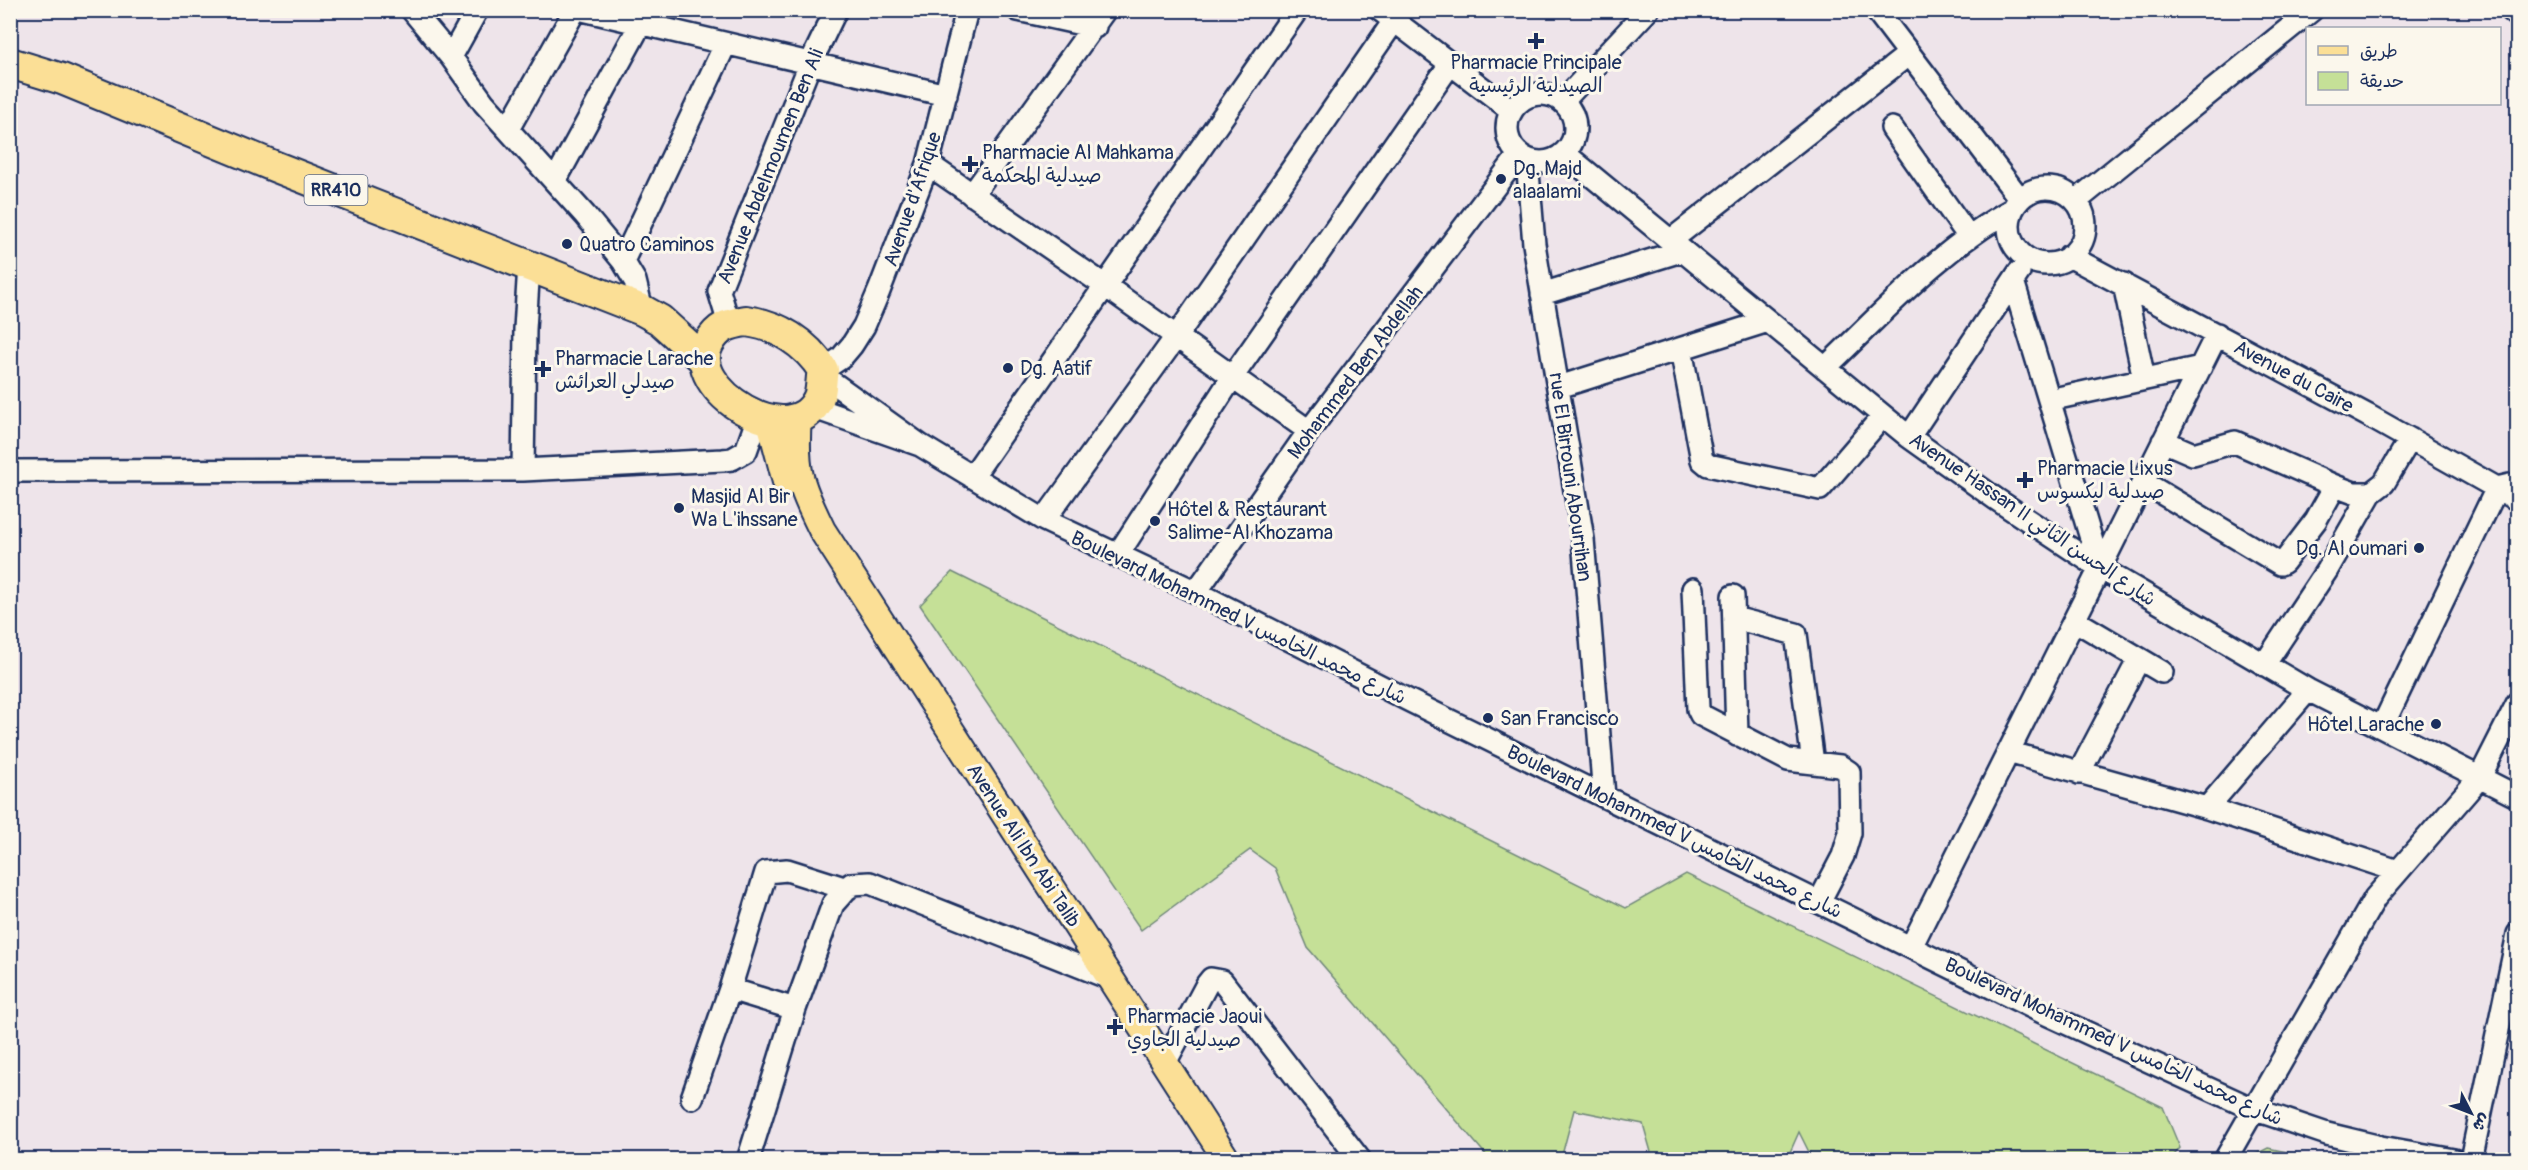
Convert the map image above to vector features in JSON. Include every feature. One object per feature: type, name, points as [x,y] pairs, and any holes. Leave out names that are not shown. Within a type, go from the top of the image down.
[{"type":"highway","name":"RR410","points":[[10,63],[62,79],[276,167],[651,315],[729,324],[746,321],[763,323],[806,348],[822,372]]},
{"type":"highway","name":"RR410","points":[[651,315],[703,359],[708,375],[739,407],[785,416]]},
{"type":"highway","points":[[703,359],[718,329],[729,324]]},
{"type":"highway","points":[[785,416],[819,396],[822,372]]},
{"type":"main road","name":"Avenue Ali Ibn Abi Talib","points":[[785,416],[803,489],[822,530],[1227,1160]]},
{"type":"street","points":[[412,10],[451,57],[484,104],[555,181],[623,261],[651,315]]},
{"type":"street","points":[[451,57],[477,10]]},
{"type":"street","points":[[508,129],[575,10]]},
{"type":"street","points":[[583,10],[644,18],[725,45],[946,95]]},
{"type":"street","name":"Avenue Abdelmoumen Ben Ali","points":[[729,324],[719,291],[810,64],[836,10]]},
{"type":"street","name":"Avenue d'Afrique","points":[[822,372],[841,358],[864,326],[928,164],[967,10]]},
{"type":"street","points":[[972,195],[1100,19],[1018,10]]},
{"type":"street","points":[[972,477],[1297,10]]},
{"type":"street","points":[[1563,101],[1648,10]]},
{"type":"street","points":[[1876,10],[2017,204]]},
{"type":"street","points":[[2076,201],[2312,10]]},
{"type":"street","points":[[2511,10],[2517,16]]},
{"type":"street","points":[[1044,520],[1176,337],[1387,16],[1511,110]]},
{"type":"street","points":[[555,181],[644,18]]},
{"type":"street","points":[[623,261],[725,45]]},
{"type":"street","points":[[1542,294],[1676,246],[1909,54]]},
{"type":"street","points":[[1117,556],[1233,376],[1451,63]]},
{"type":"street","points":[[1535,94],[1554,96],[1563,101],[1574,117],[1575,127],[1570,146],[1564,153],[1546,162],[1523,157],[1512,148],[1506,129],[1511,110],[1518,103],[1535,94]]},
{"type":"street","points":[[1892,128],[1969,237]]},
{"type":"street","name":"Avenue Hassan II شارع الحسن الثاني","points":[[1564,153],[1909,437],[1996,500],[2100,568],[2264,665],[2517,798]]},
{"type":"street","name":"rue El Birrouni Abourrihan","points":[[1523,157],[1534,244],[1583,539],[1604,796]]},
{"type":"street","name":"Mohammed Ben Abdellah","points":[[1196,592],[1309,431],[1523,157]]},
{"type":"street","points":[[928,164],[1104,285],[1309,431]]},
{"type":"street","points":[[1825,368],[1945,255],[1969,237],[2017,204],[2040,189],[2063,192],[2076,201],[2084,217],[2084,228],[2077,248],[2069,256],[2049,264],[2027,259],[2012,242],[2009,231],[2017,204]]},
{"type":"street","name":"Avenue du Caire","points":[[2069,256],[2410,439],[2507,486],[2517,500]]},
{"type":"street","points":[[1909,437],[2027,259]]},
{"type":"street","points":[[523,470],[525,329],[529,265]]},
{"type":"street","points":[[2013,281],[2100,568]]},
{"type":"street","points":[[2124,284],[2144,379]]},
{"type":"street","points":[[1559,387],[1768,321]]},
{"type":"street","points":[[1911,947],[2217,334]]},
{"type":"street","points":[[1680,349],[1702,460],[1708,465],[1820,489],[1883,416]]},
{"type":"street","points":[[2049,400],[2201,367]]},
{"type":"street","name":"Boulevard Mohammed V شارع محمد الخامس","points":[[822,372],[920,446],[1044,520],[1196,592],[1410,701],[2044,1012],[2253,1109],[2338,1137],[2454,1160]]},
{"type":"street","points":[[10,471],[523,470],[732,459],[746,451],[785,416]]},
{"type":"street","name":"Boulevard Mohammed V شارع محمد الخامس","points":[[785,416],[920,446]]},
{"type":"street","points":[[2264,665],[2327,570],[2371,494],[2384,483],[2410,439]]},
{"type":"street","points":[[2163,441],[2193,454],[2235,442],[2354,493],[2371,494]]},
{"type":"street","points":[[2143,482],[2280,564],[2284,562],[2316,520],[2336,486]]},
{"type":"street","points":[[2382,726],[2507,486]]},
{"type":"street","points":[[1693,589],[1698,709],[1701,715],[1788,760],[1840,766],[1849,772],[1850,833],[1843,856],[1819,902]]},
{"type":"street","points":[[1733,597],[1737,735]]},
{"type":"street","points":[[1734,618],[1796,634],[1813,763]]},
{"type":"street","points":[[2074,620],[2162,672]]},
{"type":"street","points":[[2079,773],[2139,659]]},
{"type":"street","points":[[2207,808],[2308,690]]},
{"type":"street","points":[[2225,1160],[2375,898],[2480,777],[2517,702]]},
{"type":"street","points":[[2008,752],[2207,808],[2398,871]]},
{"type":"street","points":[[692,1098],[730,990],[766,872],[787,870],[847,889]]},
{"type":"street","points":[[748,1160],[795,1009],[833,904],[851,885],[870,883],[1109,978]]},
{"type":"street","points":[[2471,1160],[2517,934]]},
{"type":"street","points":[[1165,1063],[1207,984],[1211,979],[1222,981],[1360,1160]]},
{"type":"street","points":[[730,990],[795,1009]]},
{"type":"green space","points":[[952,572],[1626,908],[1686,874],[2163,1107],[2180,1148],[2170,1160],[1813,1160],[1799,1132],[1787,1159],[1653,1159],[1643,1124],[1574,1110],[1561,1159],[1487,1156],[1308,948],[1275,868],[1250,850],[1141,930],[920,605]]},
{"type":"green space","points":[[2268,1148],[2319,1159],[2252,1159],[2254,1155]]},
{"type":"place","name":"Pharmacie Principale الصيدلية الرئيسية","points":[[1536,41]]},
{"type":"place","name":"Pharmacie Al Mahkama صيدلية المحكمة","points":[[970,164]]},
{"type":"place","name":"Dg. Majd alaalami","points":[[1501,179]]},
{"type":"place","name":"Quatro Caminos","points":[[567,244]]},
{"type":"place","name":"Dg. Aatif","points":[[1008,368]]},
{"type":"place","name":"Pharmacie Larache صيدلي العرائش","points":[[543,369]]},
{"type":"place","name":"Pharmacie Lixus صيدلية ليكسوس","points":[[2025,480]]},
{"type":"place","name":"Masjid Al Bir Wa L'ihssane","points":[[679,508]]},
{"type":"place","name":"Hôtel & Restaurant Salime-Al Khozama","points":[[1155,521]]},
{"type":"place","name":"Dg. Al oumari","points":[[2419,548]]},
{"type":"place","name":"San Francisco","points":[[1488,718]]},
{"type":"place","name":"Hôtel Larache","points":[[2436,724]]},
{"type":"place","name":"Pharmacie Jaoui صيدلية الجاوي","points":[[1115,1027]]}]
